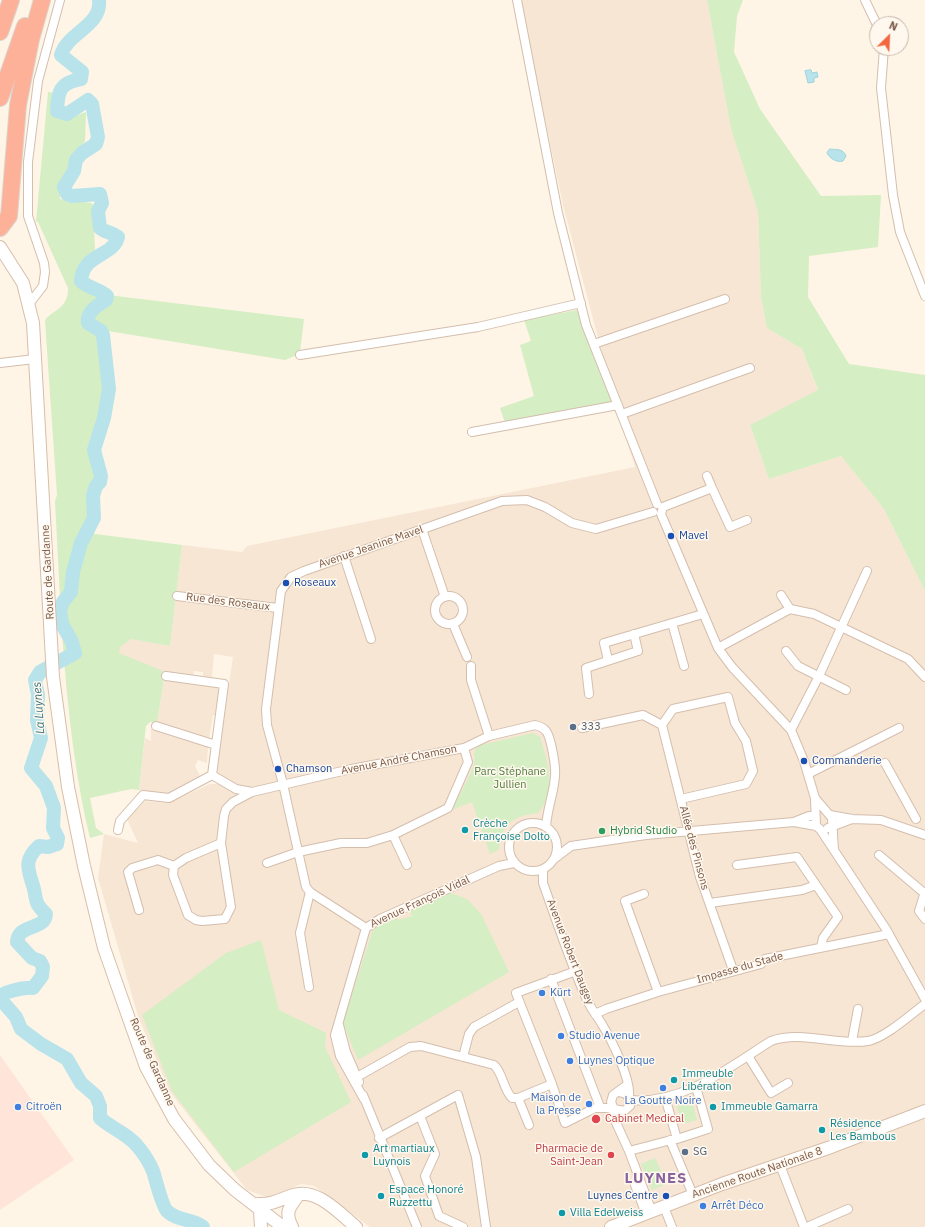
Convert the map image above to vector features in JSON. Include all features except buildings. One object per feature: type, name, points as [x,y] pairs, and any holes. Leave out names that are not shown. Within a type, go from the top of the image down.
[{"type":"highway","points":[[0,32],[11,0]]},
{"type":"highway","points":[[0,98],[33,0]]},
{"type":"highway","points":[[0,228],[9,216],[18,105],[31,39],[42,0]]},
{"type":"main road","name":"Route de Gardanne","points":[[0,247],[23,283],[34,328],[53,677],[68,787],[81,852],[94,901],[119,985],[148,1058],[164,1092],[188,1132],[210,1160],[259,1207],[283,1227]]},
{"type":"main road","name":"Ancienne Route Nationale 8","points":[[615,1226],[693,1195],[831,1147],[925,1110]]},
{"type":"main road","points":[[261,1227],[259,1207],[299,1194],[307,1193],[316,1196],[356,1227]]},
{"type":"main road","points":[[291,1227],[288,1218],[288,1210],[299,1194]]},
{"type":"main road","name":"Route de Gardanne","points":[[259,1207],[291,1227]]},
{"type":"street","points":[[29,304],[43,286],[45,272],[44,263],[28,216],[28,162],[38,81],[60,0]]},
{"type":"street","points":[[517,0],[558,213],[581,303],[594,344],[703,614],[718,648],[732,667],[791,730],[808,774],[815,798],[815,816],[818,827],[889,934],[925,999]]},
{"type":"street","points":[[865,0],[873,16]]},
{"type":"street","points":[[883,56],[881,88],[893,195],[900,232],[925,296]]},
{"type":"street","points":[[594,344],[725,299]]},
{"type":"street","points":[[300,355],[478,327],[581,303]]},
{"type":"street","points":[[0,363],[35,359]]},
{"type":"street","points":[[622,414],[750,368]]},
{"type":"street","points":[[472,432],[618,405]]},
{"type":"street","points":[[707,476],[730,527],[747,520]]},
{"type":"street","points":[[660,508],[712,488]]},
{"type":"street","name":"Avenue Jeanine Mavel","points":[[310,892],[303,879],[283,784],[267,725],[266,709],[281,591],[291,578],[304,570],[502,501],[527,500],[545,507],[572,523],[596,529],[653,512],[653,507],[660,508]]},
{"type":"street","points":[[422,529],[445,597]]},
{"type":"street","points":[[344,556],[371,639]]},
{"type":"street","points":[[791,730],[796,723],[819,676],[867,571]]},
{"type":"street","points":[[781,595],[790,609]]},
{"type":"street","name":"Rue des Roseaux","points":[[177,596],[278,608]]},
{"type":"street","points":[[445,597],[457,598],[463,607],[462,618],[453,624],[443,623],[436,615],[436,605],[445,597]]},
{"type":"street","points":[[718,648],[790,609],[806,612],[908,659],[925,677]]},
{"type":"street","points":[[608,660],[604,643],[703,614]]},
{"type":"street","points":[[672,623],[684,666]]},
{"type":"street","points":[[453,624],[467,657]]},
{"type":"street","points":[[589,694],[586,668],[638,651],[634,634]]},
{"type":"street","points":[[786,651],[798,666],[846,690]]},
{"type":"street","points":[[471,666],[471,680],[489,736]]},
{"type":"street","points":[[166,676],[224,684],[212,775]]},
{"type":"street","points":[[582,728],[643,715],[662,725],[673,709],[728,697],[735,723],[746,741],[753,771],[746,784],[681,799]]},
{"type":"street","name":"Avenue André Chamson","points":[[174,866],[173,875],[188,915],[202,921],[225,919],[231,907],[221,843],[226,809],[233,802],[252,792],[283,784],[464,748],[489,736],[535,725],[546,731],[549,737],[555,774],[553,793],[547,810]]},
{"type":"street","name":"Allée des Pinsons","points":[[662,725],[700,877],[732,970]]},
{"type":"street","points":[[156,726],[216,745]]},
{"type":"street","points":[[808,774],[899,728]]},
{"type":"street","points":[[267,862],[298,852],[341,843],[367,843],[393,835],[448,808],[468,762],[464,748]]},
{"type":"street","points":[[886,763],[916,819],[912,829]]},
{"type":"street","points":[[212,775],[236,789],[252,792]]},
{"type":"street","points":[[118,830],[120,821],[143,795],[169,798],[212,775]]},
{"type":"street","points":[[815,798],[832,818],[834,850]]},
{"type":"street","points":[[499,866],[508,847],[510,838],[515,831],[522,826],[534,823],[547,810]]},
{"type":"street","points":[[546,827],[547,810]]},
{"type":"street","points":[[556,840],[571,846],[646,835],[794,822],[810,816],[815,816],[819,812],[852,819],[881,820],[912,829],[925,835]]},
{"type":"street","points":[[794,822],[827,829],[852,819]]},
{"type":"street","points":[[916,819],[925,819]]},
{"type":"street","points":[[534,823],[546,827],[556,840],[557,853],[554,860]]},
{"type":"street","points":[[393,835],[407,865]]},
{"type":"street","points":[[139,910],[128,872],[132,868],[158,860],[174,866],[186,858],[221,843]]},
{"type":"street","points":[[527,871],[543,870],[571,846]]},
{"type":"street","points":[[508,847],[514,863],[543,883]]},
{"type":"street","points":[[879,855],[924,892],[919,911],[925,919]]},
{"type":"street","points":[[737,865],[797,856],[838,917],[823,938],[820,946]]},
{"type":"street","name":"Avenue François Vidal","points":[[364,1099],[347,1071],[336,1043],[335,1035],[366,928],[380,919],[499,866],[514,863]]},
{"type":"street","name":"Avenue Robert Daugey","points":[[543,870],[543,883],[587,1002],[603,1026],[618,1059],[629,1089],[631,1100]]},
{"type":"street","points":[[710,903],[802,890],[816,885]]},
{"type":"street","points":[[309,987],[300,933],[310,892],[366,928]]},
{"type":"street","points":[[644,894],[625,901],[658,992]]},
{"type":"street","name":"Impasse du Stade","points":[[596,1014],[606,1009],[658,992],[732,970],[761,964],[765,959],[820,946],[889,934]]},
{"type":"street","points":[[576,971],[516,993],[552,1084],[565,1122],[600,1107],[627,1085]]},
{"type":"street","points":[[552,979],[600,1107]]},
{"type":"street","points":[[463,1057],[469,1034],[474,1027],[519,1002]]},
{"type":"street","points":[[620,1092],[631,1100],[665,1097],[696,1087],[771,1041],[784,1036],[870,1041],[881,1036],[925,1004]]},
{"type":"street","points":[[852,1041],[858,1009]]},
{"type":"street","name":"Avenue François Vidal","points":[[339,1022],[346,1052],[357,1077],[379,1138],[415,1225]]},
{"type":"street","points":[[357,1077],[410,1047],[421,1046],[494,1065],[497,1068],[508,1094],[512,1098],[518,1098],[552,1084]]},
{"type":"street","points":[[748,1056],[771,1094],[788,1083]]},
{"type":"street","points":[[630,1154],[708,1129],[696,1087]]},
{"type":"street","points":[[379,1138],[458,1095],[476,1157],[486,1227]]},
{"type":"street","points":[[665,1097],[674,1140],[693,1195]]},
{"type":"street","points":[[518,1098],[529,1125]]},
{"type":"street","points":[[611,1098],[616,1110],[613,1116],[630,1154],[649,1213]]},
{"type":"street","points":[[600,1107],[624,1111],[631,1100]]},
{"type":"street","points":[[420,1116],[435,1154],[425,1176],[439,1216],[463,1227]]},
{"type":"street","points":[[780,1165],[806,1227],[848,1209]]},
{"type":"street","points":[[664,1207],[672,1227]]},
{"type":"shaded area","points":[[520,0],[707,0],[731,129],[758,212],[761,297],[767,328],[802,349],[818,391],[750,425],[769,479],[841,456],[884,509],[925,591],[925,1227],[370,1227],[314,1186],[301,1184],[272,1199],[247,1190],[170,1092],[138,1016],[98,878],[104,834],[138,843],[127,819],[145,801],[168,803],[210,784],[217,784],[218,760],[233,657],[214,654],[212,678],[203,677],[203,672],[194,671],[193,677],[165,674],[80,651],[68,627],[170,646],[182,545],[242,552],[247,546],[635,467],[618,414],[563,205]]},
{"type":"shaded area","points":[[164,679],[220,687],[217,716],[213,715],[209,739],[157,723]]},
{"type":"shaded area","points":[[151,728],[208,747],[207,763],[198,760],[195,766],[201,778],[169,794],[139,790],[145,738],[151,741]]},
{"type":"shaded area","name":"Citroën","points":[[0,1055],[74,1160],[0,1210]]},
{"type":"green space","points":[[707,0],[743,0],[737,16],[734,52],[760,109],[821,196],[881,195],[878,247],[809,256],[808,297],[849,364],[925,375],[925,591],[884,509],[841,456],[769,479],[750,425],[818,390],[802,349],[767,328],[761,297],[758,212],[731,129]]},
{"type":"green space","points":[[48,92],[55,93],[54,100],[57,115],[65,120],[86,112],[85,141],[60,183],[60,199],[91,203],[93,205],[95,250],[83,262],[77,279],[84,287],[103,294],[105,298],[94,305],[85,320],[86,323],[101,335],[107,387],[101,426],[93,447],[93,456],[98,479],[94,487],[99,486],[93,499],[96,514],[87,533],[182,545],[170,646],[131,639],[120,647],[119,653],[165,672],[157,723],[150,722],[146,726],[139,790],[131,789],[90,798],[96,828],[104,834],[90,838],[74,755],[65,670],[55,501],[57,495],[45,321],[65,301],[68,288],[38,222],[36,222]]},
{"type":"green space","points":[[108,295],[304,319],[300,352],[297,355],[285,360],[102,330],[89,320],[94,308],[107,300]]},
{"type":"green space","points":[[577,310],[613,401],[607,404],[506,423],[500,408],[534,396],[520,345],[531,341],[524,320]]},
{"type":"green space","name":"Parc Stéphane Jullien","points":[[533,733],[540,737],[548,766],[549,786],[544,804],[538,813],[526,815],[510,822],[503,832],[498,850],[490,854],[472,802],[452,810],[472,770],[475,761],[474,752],[477,748],[481,745]]},
{"type":"green space","points":[[451,893],[467,899],[481,914],[509,972],[358,1060],[343,1023],[373,929],[397,917],[398,920],[412,916],[410,911]]},
{"type":"green space","points":[[261,940],[279,1010],[326,1033],[325,1047],[351,1102],[234,1172],[172,1091],[142,1015],[226,953]]},
{"type":"green space","points":[[692,1101],[697,1120],[682,1124],[677,1106]]},
{"type":"green space","points":[[655,1158],[667,1184],[652,1190],[641,1164]]},
{"type":"water","points":[[811,70],[812,73],[817,72],[818,77],[814,78],[814,82],[808,83],[805,71]]},
{"type":"water","points":[[830,149],[839,150],[845,153],[846,156],[843,161],[836,161],[830,157],[827,153]]},
{"type":"waterway","name":"La Luynes","points":[[99,0],[98,9],[90,23],[64,47],[61,55],[82,72],[81,79],[64,85],[59,93],[57,111],[67,114],[88,100],[92,104],[98,137],[96,144],[82,153],[76,160],[74,171],[64,187],[67,194],[72,196],[100,194],[102,203],[98,211],[100,228],[118,237],[110,248],[87,265],[83,272],[81,281],[107,296],[106,300],[91,312],[88,319],[88,323],[101,331],[103,335],[109,389],[104,418],[94,450],[101,476],[100,482],[96,486],[93,496],[94,518],[81,543],[73,572],[71,592],[63,602],[60,611],[62,624],[72,642],[75,653],[40,672],[35,680],[38,695],[37,720],[41,738],[31,768],[46,786],[54,808],[53,828],[58,838],[57,844],[48,847],[39,846],[30,857],[28,866],[36,900],[38,905],[46,914],[45,919],[41,923],[22,932],[18,936],[17,942],[32,958],[40,961],[43,967],[42,976],[33,988],[8,992],[2,995],[3,1002],[16,1017],[21,1029],[41,1044],[67,1059],[81,1083],[96,1096],[100,1106],[100,1118],[125,1135],[141,1150],[153,1171],[161,1199],[167,1211],[176,1217],[195,1222],[203,1227]]},
{"type":"place","name":"Mavel","points":[[671,536]]},
{"type":"place","name":"Roseaux","points":[[286,583]]},
{"type":"place","name":"333","points":[[573,727]]},
{"type":"place","name":"Commanderie","points":[[804,761]]},
{"type":"place","name":"Chamson","points":[[278,769]]},
{"type":"place","name":"Crèche Françoise Dolto","points":[[465,830]]},
{"type":"place","name":"Hybrid Studio","points":[[602,831]]},
{"type":"place","name":"Kürt","points":[[542,993]]},
{"type":"place","name":"Studio Avenue","points":[[561,1036]]},
{"type":"place","name":"Luynes Optique","points":[[570,1061]]},
{"type":"place","name":"Immeuble Libération","points":[[674,1080]]},
{"type":"place","name":"La Goutte Noire","points":[[663,1088]]},
{"type":"place","name":"Maison de la Presse","points":[[589,1104]]},
{"type":"place","name":"Citroën","points":[[18,1107]]},
{"type":"place","name":"Immeuble Gamarra","points":[[713,1107]]},
{"type":"place","name":"Cabinet Medical","points":[[596,1119]]},
{"type":"place","name":"Résidence Les Bambous","points":[[822,1130]]},
{"type":"place","name":"SG","points":[[685,1152]]},
{"type":"place","name":"Art martiaux Luynois","points":[[365,1155]]},
{"type":"place","name":"Pharmacie de Saint-Jean","points":[[611,1155]]},
{"type":"place","name":"Espace Honoré Ruzzettu","points":[[381,1196]]},
{"type":"place","name":"Luynes Centre","points":[[666,1196]]},
{"type":"place","name":"Arrêt Déco","points":[[703,1206]]},
{"type":"place","name":"Villa Edelweiss","points":[[562,1213]]},
{"type":"district","name":"LUYNES","points":[[656,1179]]}]
